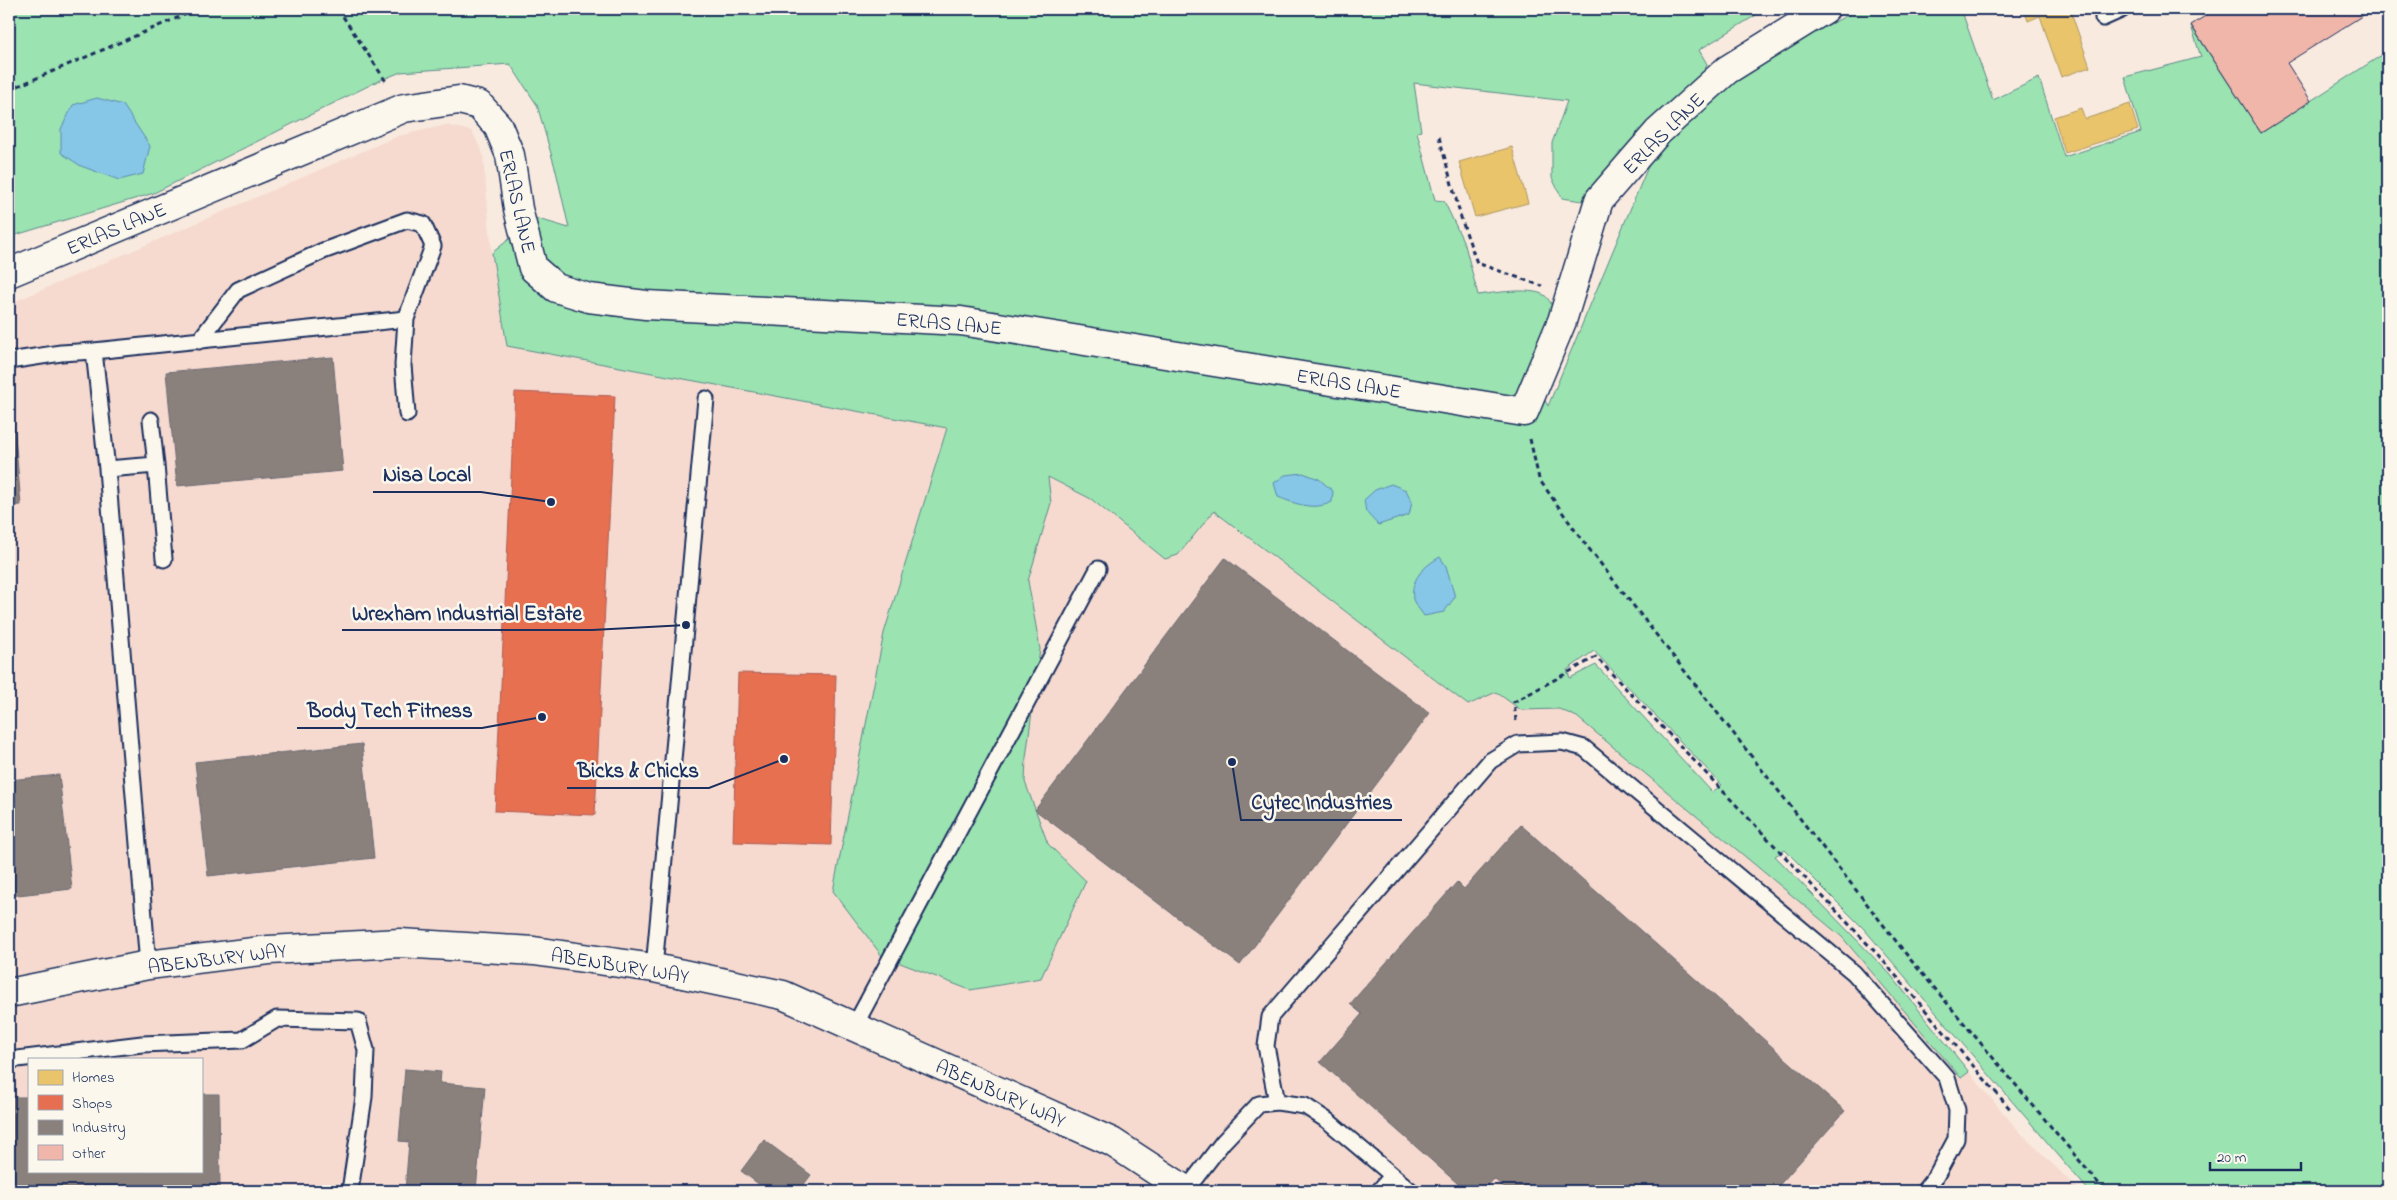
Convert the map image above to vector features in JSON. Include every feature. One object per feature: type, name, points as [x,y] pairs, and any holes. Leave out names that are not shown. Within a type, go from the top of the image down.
[{"type":"street","name":"ERLAS LANE","points":[[9,273],[404,108],[459,100],[479,104],[498,126],[510,155],[518,209],[533,268],[556,288],[589,298],[646,305],[962,321],[1524,412],[1566,307],[1599,200],[1658,132],[1727,70],[1825,9]]},
{"type":"street","name":"ABENBURY WAY","points":[[9,993],[148,965],[269,950],[400,944],[534,951],[654,968],[783,995],[1112,1142],[1186,1191]]},
{"type":"lane","points":[[2103,18],[2123,9]]},
{"type":"lane","points":[[198,341],[238,290],[324,251],[407,220],[423,224],[433,246],[406,319],[403,366],[406,414]]},
{"type":"lane","points":[[9,361],[61,353],[94,352],[406,319]]},
{"type":"lane","points":[[94,352],[106,469],[148,965]]},
{"type":"lane","points":[[654,968],[706,398]]},
{"type":"lane","points":[[151,420],[164,558]]},
{"type":"lane","points":[[106,469],[156,465]]},
{"type":"lane","points":[[854,1027],[1098,569]]},
{"type":"lane","points":[[1277,1102],[1266,1046],[1270,1017],[1490,761],[1518,744],[1562,742],[1584,748],[1854,973],[1947,1078],[1957,1110],[1956,1139],[1936,1176],[1924,1191]]},
{"type":"lane","points":[[9,1060],[142,1044],[242,1040],[277,1019],[358,1021],[366,1050],[364,1088],[350,1191]]},
{"type":"lane","points":[[1186,1191],[1223,1142],[1258,1104],[1277,1102],[1305,1106],[1328,1121],[1411,1191]]},
{"type":"lane","points":[[1379,1191],[1392,1176]]},
{"type":"path","points":[[9,90],[198,9]]},
{"type":"path","points":[[338,9],[404,108]]},
{"type":"path","points":[[1438,137],[1462,221],[1477,262],[1510,276],[1552,290],[1566,307]]},
{"type":"path","points":[[1524,412],[1539,479],[1578,536],[1910,959],[2105,1191]]},
{"type":"path","points":[[1518,744],[1514,702],[1596,657],[1879,956],[2010,1110]]},
{"type":"shaded area","points":[[446,125],[472,131],[483,154],[492,253],[507,346],[947,428],[1091,499],[1165,559],[1178,555],[1214,511],[1468,705],[1496,692],[1521,709],[1559,709],[1577,717],[1594,730],[1842,937],[1961,1078],[1969,1072],[2018,1130],[2080,1191],[9,1191],[9,304],[398,136]]},
{"type":"green space","points":[[9,9],[1766,9],[1699,50],[1707,64],[1699,84],[1582,201],[1562,198],[1552,178],[1552,143],[1567,101],[1414,83],[1421,131],[1417,132],[1435,200],[1444,201],[1465,245],[1478,295],[1530,291],[1544,295],[1552,305],[1554,312],[1531,374],[1548,406],[1660,138],[1741,69],[1860,9],[1961,9],[1993,100],[2039,78],[2064,157],[2141,132],[2125,77],[2201,57],[2191,26],[2261,133],[2388,51],[2388,1191],[2089,1191],[1864,929],[1785,850],[1775,856],[1890,974],[1969,1072],[1961,1078],[1842,937],[1577,717],[1559,709],[1521,710],[1496,692],[1468,705],[1214,511],[1178,555],[1165,559],[1091,499],[1048,477],[1051,503],[1028,581],[1040,649],[1026,758],[1025,782],[1048,844],[1086,881],[1041,978],[970,990],[882,956],[833,891],[884,633],[947,428],[507,346],[492,253],[535,218],[569,228],[556,171],[537,105],[510,64],[401,72],[376,82],[154,193],[9,237]],"holes":[[[1032,322],[1261,379],[1027,346]],[[1594,651],[1722,785],[1712,792],[1596,665],[1570,678],[1567,670]]]},
{"type":"water","points":[[97,98],[123,105],[150,146],[143,174],[119,180],[81,166],[61,153],[61,129],[73,105]]},
{"type":"water","points":[[1303,473],[1319,479],[1333,491],[1332,502],[1325,505],[1312,506],[1298,504],[1278,497],[1274,483],[1285,475]]},
{"type":"water","points":[[1391,484],[1406,490],[1412,502],[1409,515],[1378,525],[1366,512],[1364,500],[1375,490]]},
{"type":"water","points":[[1440,557],[1446,566],[1455,597],[1444,612],[1424,616],[1413,599],[1414,585],[1419,574]]},
{"type":"building: Homes","points":[[2024,9],[2070,9],[2090,67],[2061,77],[2040,16],[2028,21]]},
{"type":"building: Homes","points":[[2130,104],[2138,130],[2065,153],[2054,117],[2081,108],[2085,119]]},
{"type":"building: Homes","points":[[1512,147],[1528,203],[1475,217],[1459,162]]},
{"type":"building: Shops","points":[[515,392],[615,396],[595,815],[495,811]]},
{"type":"building: Shops","points":[[738,673],[836,675],[831,845],[733,842]]},
{"type":"building: Industry","points":[[333,357],[343,471],[177,486],[166,372]]},
{"type":"building: Industry","points":[[9,389],[11,389],[21,505],[9,506]]},
{"type":"building: Industry","points":[[1225,558],[1430,713],[1240,965],[1035,810]]},
{"type":"building: Industry","points":[[362,744],[374,858],[208,876],[195,762]]},
{"type":"building: Industry","points":[[59,775],[72,889],[9,896],[9,780]]},
{"type":"building: Industry","points":[[1521,825],[1845,1111],[1774,1191],[1508,1191],[1494,1179],[1483,1191],[1466,1191],[1320,1062],[1362,1014],[1350,1004],[1457,882],[1464,889]]},
{"type":"building: Industry","points":[[405,1069],[441,1072],[440,1083],[485,1087],[476,1191],[405,1191],[409,1142],[399,1141]]},
{"type":"building: Industry","points":[[202,1094],[219,1094],[220,1191],[9,1191],[9,1097],[28,1097],[28,1172],[202,1172]]},
{"type":"building: Industry","points":[[764,1140],[811,1175],[799,1191],[768,1191],[741,1171]]},
{"type":"building: Other","points":[[2216,9],[2373,9],[2287,63],[2311,101],[2261,133],[2191,25]]},
{"type":"place","name":"Nisa Local","points":[[551,502]]},
{"type":"place","name":"Wrexham Industrial Estate","points":[[686,625]]},
{"type":"place","name":"Body Tech Fitness","points":[[542,717]]},
{"type":"place","name":"Bicks & Chicks","points":[[784,759]]},
{"type":"place","name":"Cytec Industries","points":[[1232,762]]}]
